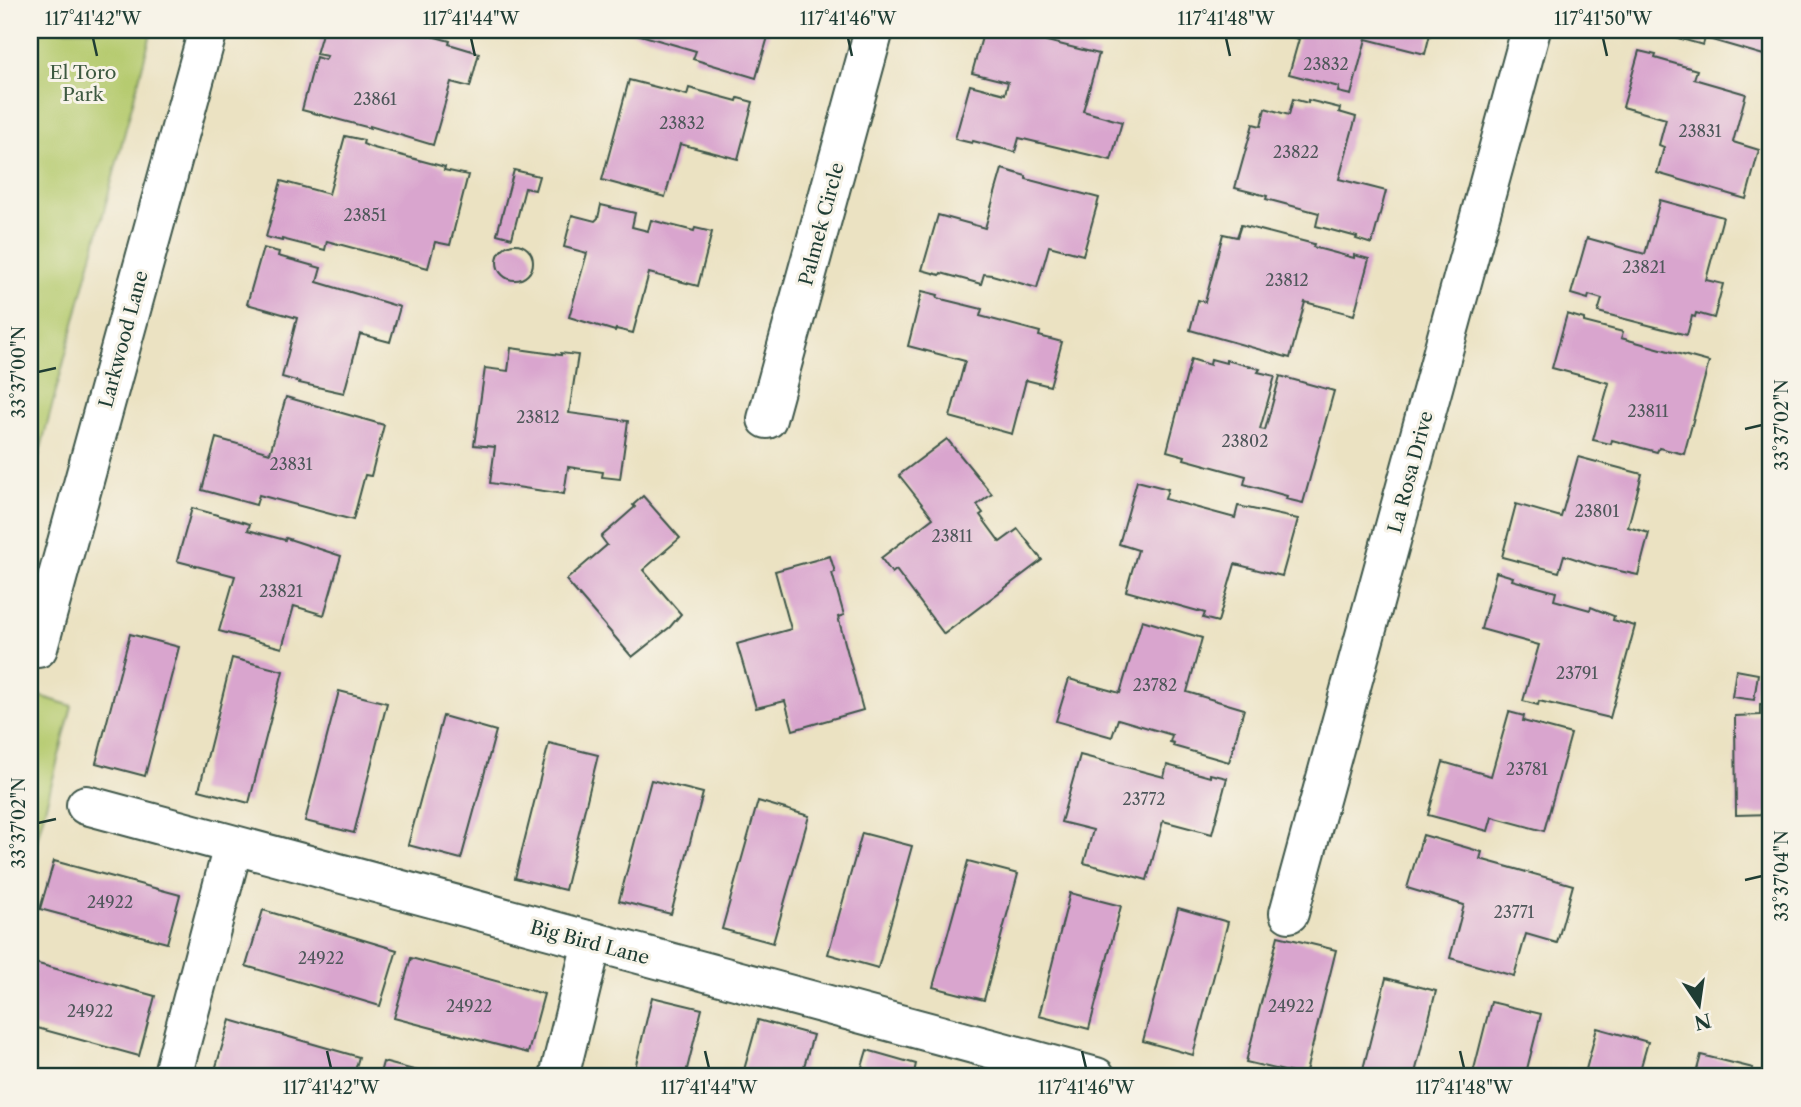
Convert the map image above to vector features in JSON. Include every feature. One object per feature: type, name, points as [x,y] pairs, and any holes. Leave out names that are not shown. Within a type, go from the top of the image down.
[{"type":"street","name":"Larkwood Lane","points":[[38,648],[208,30]]},
{"type":"street","name":"Palmek Circle","points":[[767,419],[874,30]]},
{"type":"street","name":"La Rosa Drive","points":[[1289,913],[1531,30]]},
{"type":"street","name":"Big Bird Lane","points":[[86,805],[1096,1077]]},
{"type":"street","points":[[172,1077],[233,846]]},
{"type":"street","points":[[559,1077],[592,943]]},
{"type":"green space","name":"El Toro Park","points":[[30,30],[152,30],[30,489]]},
{"type":"green space","points":[[30,693],[72,706],[30,866]]},
{"type":"building","points":[[323,30],[409,30],[450,41],[449,44],[479,53],[470,87],[451,82],[433,145],[302,110],[316,57],[325,60],[327,56],[316,54]]},
{"type":"building","points":[[623,30],[770,30],[756,78],[693,59],[696,51]]},
{"type":"building","points":[[984,30],[1018,30],[1040,36],[1039,39],[1099,54],[1083,111],[1122,122],[1111,160],[1019,138],[1015,152],[955,139],[970,85],[1005,94],[1008,82],[972,73]]},
{"type":"building","points":[[1273,30],[1431,30],[1425,54],[1366,39],[1351,95],[1338,92],[1339,87],[1289,74],[1299,39]]},
{"type":"building","points":[[1771,30],[1771,53],[1767,56],[1705,38],[1703,45],[1660,33],[1659,37],[1644,32]]},
{"type":"building","points":[[1639,51],[1697,70],[1694,79],[1746,94],[1733,142],[1759,150],[1746,199],[1657,173],[1664,147],[1659,145],[1666,119],[1623,107]]},
{"type":"building","points":[[629,80],[687,95],[689,88],[737,101],[738,98],[753,102],[738,159],[680,144],[665,197],[602,180]]},
{"type":"building","points":[[1293,99],[1340,108],[1339,112],[1356,117],[1339,179],[1386,191],[1372,244],[1316,226],[1319,213],[1235,188],[1253,124],[1261,126],[1265,108],[1289,115]]},
{"type":"building","points":[[345,136],[364,140],[363,144],[370,147],[468,175],[450,245],[435,242],[428,268],[327,241],[325,250],[266,237],[281,181],[329,194]]},
{"type":"building","points":[[1002,169],[1026,176],[1026,179],[1099,198],[1083,255],[1049,246],[1037,288],[992,275],[984,274],[981,284],[922,270],[938,215],[985,228]]},
{"type":"building","points":[[514,170],[539,176],[535,190],[525,188],[512,238],[497,234]]},
{"type":"building","points":[[1660,200],[1723,217],[1706,280],[1723,284],[1714,318],[1696,313],[1695,317],[1692,316],[1687,335],[1598,312],[1602,299],[1589,295],[1588,299],[1571,294],[1587,238],[1645,254]]},
{"type":"building","points":[[601,205],[635,213],[632,227],[648,231],[651,220],[694,231],[695,228],[712,232],[698,286],[649,273],[633,333],[615,331],[569,317],[587,253],[564,247],[572,215],[595,221]]},
{"type":"building","points":[[1241,225],[1314,244],[1313,247],[1354,258],[1354,255],[1369,259],[1354,315],[1305,302],[1290,358],[1190,330],[1198,300],[1205,302],[1223,234],[1237,237]]},
{"type":"building","points":[[515,244],[528,249],[533,262],[528,275],[515,280],[502,275],[497,262],[502,249]]},
{"type":"building","points":[[263,248],[279,252],[278,256],[321,268],[317,282],[400,307],[390,342],[360,334],[344,393],[282,377],[297,318],[247,304]]},
{"type":"building","points":[[922,291],[938,295],[937,298],[982,309],[980,316],[1040,332],[1039,336],[1062,342],[1050,386],[1026,380],[1012,434],[950,417],[965,361],[908,346]]},
{"type":"building","points":[[1567,314],[1584,319],[1584,322],[1623,332],[1621,338],[1709,362],[1684,454],[1659,448],[1657,452],[1612,440],[1611,444],[1593,440],[1609,383],[1552,368]]},
{"type":"building","points":[[511,348],[578,355],[569,413],[628,421],[620,479],[602,477],[603,472],[568,467],[564,494],[490,483],[495,447],[474,445],[485,368],[508,371]]},
{"type":"building","points":[[1191,359],[1210,365],[1211,359],[1226,363],[1226,360],[1275,376],[1260,429],[1265,430],[1280,376],[1334,391],[1303,503],[1244,484],[1246,476],[1184,459],[1185,456],[1167,451]]},
{"type":"building","points":[[286,397],[384,425],[371,476],[365,475],[353,520],[259,495],[256,505],[202,490],[216,438],[270,453]]},
{"type":"building","points":[[947,439],[992,494],[977,505],[983,513],[980,515],[1000,542],[1018,529],[1042,560],[944,634],[896,570],[892,573],[881,558],[933,518],[899,475]]},
{"type":"building","points":[[1578,457],[1642,474],[1628,527],[1649,533],[1638,575],[1564,555],[1559,572],[1502,557],[1516,504],[1561,517]]},
{"type":"building","points":[[1137,481],[1168,489],[1165,499],[1235,518],[1238,506],[1298,519],[1282,576],[1235,564],[1218,622],[1203,618],[1205,613],[1126,591],[1138,550],[1119,544]]},
{"type":"building","points":[[643,496],[680,538],[643,570],[681,614],[670,627],[632,657],[566,580],[607,545],[601,537],[635,507],[633,505]]},
{"type":"building","points":[[192,508],[250,524],[248,530],[285,540],[286,538],[341,556],[324,615],[294,606],[282,648],[219,631],[235,576],[177,561]]},
{"type":"building","points":[[830,556],[844,615],[838,617],[863,710],[793,730],[785,701],[756,708],[737,644],[791,629],[775,571]]},
{"type":"building","points":[[1496,572],[1513,577],[1512,580],[1556,592],[1554,600],[1590,610],[1591,607],[1614,616],[1613,620],[1635,626],[1610,718],[1539,701],[1538,705],[1523,701],[1539,645],[1481,629]]},
{"type":"building","points":[[1142,620],[1202,638],[1187,692],[1244,709],[1229,762],[1173,746],[1174,743],[1170,742],[1172,735],[1118,719],[1112,737],[1056,721],[1069,679],[1120,693]]},
{"type":"building","points":[[130,634],[179,647],[145,776],[96,763]]},
{"type":"building","points":[[232,658],[283,671],[249,803],[199,790]]},
{"type":"building","points":[[1736,670],[1758,674],[1754,700],[1732,697]]},
{"type":"building","points":[[339,691],[387,703],[354,833],[305,821]]},
{"type":"building","points":[[1760,704],[1771,704],[1771,814],[1736,815],[1735,716],[1760,715]]},
{"type":"building","points":[[1509,712],[1524,716],[1523,721],[1571,734],[1544,831],[1492,817],[1488,831],[1428,815],[1443,762],[1491,776]]},
{"type":"building","points":[[443,716],[496,731],[461,859],[408,845]]},
{"type":"building","points":[[549,743],[598,755],[565,890],[515,878]]},
{"type":"building","points":[[1080,755],[1164,777],[1167,765],[1210,777],[1210,774],[1227,778],[1212,834],[1163,821],[1147,880],[1084,863],[1093,830],[1061,822]]},
{"type":"building","points":[[651,780],[703,793],[671,914],[619,901]]},
{"type":"building","points":[[758,801],[809,816],[773,943],[722,929]]},
{"type":"building","points":[[862,833],[912,846],[878,968],[828,954]]},
{"type":"building","points":[[1423,835],[1482,852],[1480,859],[1573,885],[1557,943],[1526,934],[1514,976],[1450,958],[1464,905],[1407,888]]},
{"type":"building","points":[[54,861],[180,895],[167,943],[40,909]]},
{"type":"building","points":[[968,861],[1018,874],[984,1000],[933,987]]},
{"type":"building","points":[[1070,893],[1121,906],[1089,1029],[1039,1016]]},
{"type":"building","points":[[1178,908],[1228,922],[1193,1055],[1143,1041]]},
{"type":"building","points":[[263,910],[397,950],[380,1006],[246,966]]},
{"type":"building","points":[[1278,936],[1336,950],[1305,1076],[1246,1062]]},
{"type":"building","points":[[411,958],[544,994],[528,1053],[394,1018]]},
{"type":"building","points":[[31,962],[155,996],[139,1056],[30,1026]]},
{"type":"building","points":[[1386,978],[1436,991],[1414,1077],[1361,1077]]},
{"type":"building","points":[[652,997],[702,1009],[685,1077],[633,1077]]},
{"type":"building","points":[[1491,1002],[1541,1014],[1525,1077],[1472,1077]]},
{"type":"building","points":[[230,1020],[359,1057],[353,1077],[242,1077],[215,1070]]},
{"type":"building","points":[[758,1020],[813,1035],[801,1077],[742,1077]]},
{"type":"building","points":[[1597,1028],[1648,1042],[1638,1077],[1584,1077]]},
{"type":"building","points":[[867,1050],[916,1064],[913,1077],[859,1077]]},
{"type":"building","points":[[1701,1055],[1753,1068],[1750,1077],[1695,1077]]},
{"type":"building","points":[[383,1062],[437,1076],[437,1077],[379,1077]]}]
